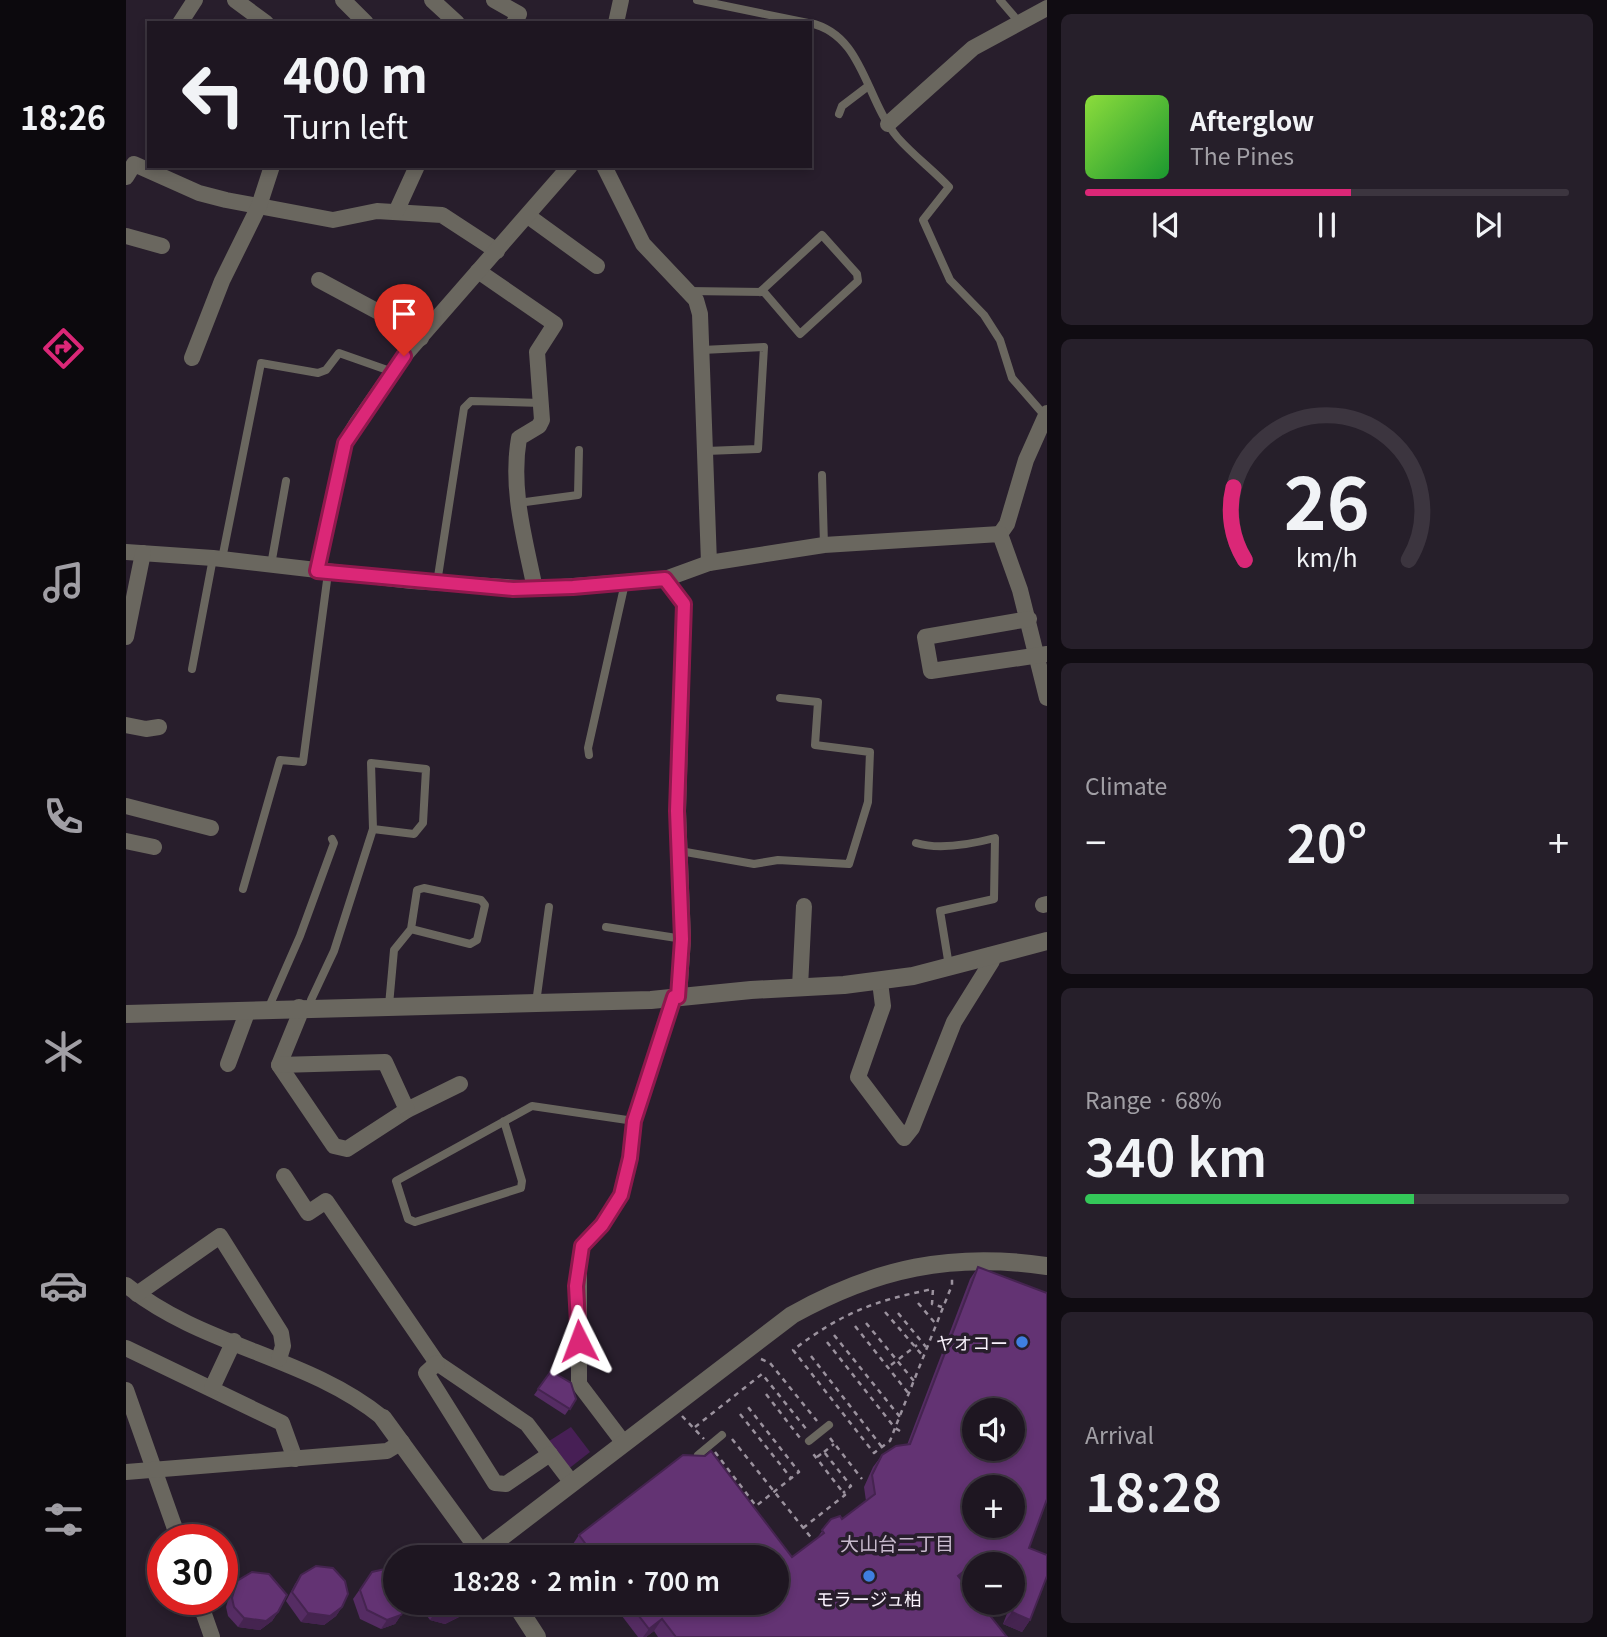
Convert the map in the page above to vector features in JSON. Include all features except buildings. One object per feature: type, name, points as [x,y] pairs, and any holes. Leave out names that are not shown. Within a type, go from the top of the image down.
[{"type":"street","points":[[181,21],[195,0]]},
{"type":"street","points":[[343,0],[364,21]]},
{"type":"street","points":[[432,0],[455,21]]},
{"type":"street","points":[[494,0],[519,14],[515,21]]},
{"type":"street","points":[[616,21],[621,0]]},
{"type":"street","points":[[888,124],[973,48],[1018,21],[1047,8]]},
{"type":"street","points":[[241,10],[262,21]]},
{"type":"street","points":[[129,166],[199,193],[333,220],[377,211],[442,215],[497,251]]},
{"type":"street","points":[[192,358],[222,281],[259,206],[271,168]]},
{"type":"street","points":[[396,212],[416,168]]},
{"type":"street","points":[[322,572],[345,443],[393,372],[568,168]]},
{"type":"street","points":[[605,168],[643,244],[696,300],[700,314],[709,563]]},
{"type":"street","points":[[528,216],[597,266]]},
{"type":"street","points":[[126,236],[162,246]]},
{"type":"street","points":[[478,271],[555,324],[537,352],[536,372],[543,404],[542,420],[539,426],[519,438],[518,503],[536,589]]},
{"type":"street","points":[[319,280],[414,331],[421,338]]},
{"type":"street","points":[[1000,534],[1007,524],[1026,460],[1047,416]]},
{"type":"street","points":[[126,552],[218,558],[322,572],[437,583],[536,589],[665,579],[709,563],[824,545],[1000,534]]},
{"type":"street","points":[[1000,534],[1042,654],[1047,698]]},
{"type":"street","points":[[126,637],[143,553]]},
{"type":"street","points":[[623,1442],[579,1384],[576,1286],[582,1246],[602,1225],[621,1195],[630,1158],[634,1121],[676,997],[682,939],[677,811],[685,572]]},
{"type":"street","points":[[665,579],[684,604]]},
{"type":"street","points":[[1028,619],[925,637],[931,671],[1042,654]]},
{"type":"street","points":[[126,724],[146,729],[159,727]]},
{"type":"street","points":[[126,806],[211,828]]},
{"type":"street","points":[[126,841],[154,847]]},
{"type":"street","points":[[800,987],[804,906]]},
{"type":"street","points":[[126,1014],[305,1007],[536,1003],[676,997],[880,982],[1047,941]]},
{"type":"street","points":[[880,982],[883,1006],[858,1077],[904,1138],[912,1128],[954,1022],[992,961],[991,955]]},
{"type":"street","points":[[279,1065],[305,1007]]},
{"type":"street","points":[[228,1064],[248,1018],[248,1010]]},
{"type":"street","points":[[279,1065],[384,1062],[407,1110]]},
{"type":"street","points":[[279,1065],[334,1146],[347,1149],[407,1110],[460,1084]]},
{"type":"street","points":[[284,1176],[308,1213],[327,1201],[437,1363],[527,1424],[572,1483]]},
{"type":"street","points":[[279,1359],[284,1346],[281,1333],[220,1236],[132,1289],[188,1323],[328,1381],[383,1419],[477,1545]]},
{"type":"street","points":[[496,1545],[623,1442],[792,1315],[836,1290],[913,1267],[960,1260],[1004,1260],[1047,1266]]},
{"type":"street","points":[[212,1388],[234,1341]]},
{"type":"street","points":[[126,1348],[282,1423],[295,1459]]},
{"type":"street","points":[[437,1363],[426,1373],[495,1483],[506,1484],[550,1454]]},
{"type":"street","points":[[126,1390],[173,1524]]},
{"type":"street","points":[[126,1472],[387,1451],[402,1442]]},
{"type":"street","points":[[204,1615],[212,1637]]},
{"type":"street","points":[[523,1615],[537,1637]]},
{"type":"lane","points":[[697,0],[798,21]]},
{"type":"lane","points":[[1000,0],[1018,21]]},
{"type":"lane","points":[[744,21],[746,11]]},
{"type":"lane","points":[[812,24],[834,31],[841,37],[888,124],[899,139],[949,187],[923,220],[926,233],[950,280],[984,315],[1000,340],[1012,378],[1047,416]]},
{"type":"lane","points":[[839,114],[842,106],[867,88]]},
{"type":"lane","points":[[688,291],[760,292],[764,292],[800,334],[858,281],[857,274],[822,235],[760,292]]},
{"type":"lane","points":[[702,350],[764,347],[758,449],[706,451]]},
{"type":"lane","points":[[192,669],[261,363],[318,373],[326,370],[338,353],[393,372]]},
{"type":"lane","points":[[437,583],[464,408],[471,401],[543,404]]},
{"type":"lane","points":[[518,503],[578,495],[579,450]]},
{"type":"lane","points":[[822,475],[824,545]]},
{"type":"lane","points":[[271,565],[286,481]]},
{"type":"lane","points":[[243,889],[281,760],[303,762],[322,572]]},
{"type":"lane","points":[[589,755],[588,748],[625,583]]},
{"type":"lane","points":[[680,850],[754,864],[778,860],[849,864],[868,802],[870,752],[815,746],[818,702],[780,698]]},
{"type":"lane","points":[[305,1007],[311,1000],[334,951],[373,829],[371,763],[426,769],[423,823],[414,834],[373,829]]},
{"type":"lane","points":[[916,843],[926,846],[995,838],[994,899],[940,911],[949,966]]},
{"type":"lane","points":[[268,1009],[322,880],[334,843],[332,839]]},
{"type":"lane","points":[[389,1005],[394,950],[411,929],[417,890],[424,888],[481,900],[485,905],[477,940],[470,944],[411,929]]},
{"type":"lane","points":[[536,1003],[549,907]]},
{"type":"lane","points":[[606,927],[682,939]]},
{"type":"lane","points":[[503,1121],[522,1181],[521,1188],[415,1222],[408,1219],[396,1181],[503,1121],[532,1106],[634,1121]]},
{"type":"lane","points":[[809,1441],[827,1427]]},
{"type":"lane","points":[[698,1455],[726,1436]]},
{"type":"path","points":[[942,1307],[932,1304],[933,1289],[896,1297],[835,1319],[793,1350],[874,1453],[890,1441],[900,1417],[954,1280],[950,1270]]},
{"type":"path","points":[[918,1303],[935,1323]]},
{"type":"path","points":[[885,1312],[923,1356]]},
{"type":"path","points":[[898,1313],[926,1347]]},
{"type":"path","points":[[866,1323],[914,1381]]},
{"type":"path","points":[[855,1326],[909,1394]]},
{"type":"path","points":[[834,1335],[900,1417]]},
{"type":"path","points":[[827,1342],[895,1429],[900,1431]]},
{"type":"path","points":[[891,1365],[915,1347]]},
{"type":"path","points":[[757,1356],[770,1363],[827,1427],[834,1444],[862,1479]]},
{"type":"path","points":[[811,1356],[882,1447]]},
{"type":"path","points":[[694,1427],[762,1374],[807,1430]]},
{"type":"path","points":[[766,1394],[843,1493]]},
{"type":"path","points":[[681,1413],[756,1506],[799,1472],[748,1407]]},
{"type":"path","points":[[740,1414],[790,1478]]},
{"type":"path","points":[[726,1436],[813,1540]]},
{"type":"path","points":[[816,1458],[834,1444]]},
{"type":"path","points":[[803,1528],[845,1495],[843,1493],[851,1486],[824,1452]]},
{"type":"shaded area","points":[[571,1427],[590,1452],[567,1470],[546,1443]]},
{"type":"place","name":"ヤオコー","points":[[1022,1342]]},
{"type":"place","name":"モラージュ柏","points":[[869,1576]]},
{"type":"district","name":"大山台二丁目","points":[[897,1542]]},
{"type":"route","points":[[404,356],[345,443],[317,571],[513,589],[665,579],[684,604],[677,811],[682,939],[678,997],[674,997],[634,1121],[632,1147],[621,1195],[602,1225],[582,1246],[576,1286],[579,1341]]}]
